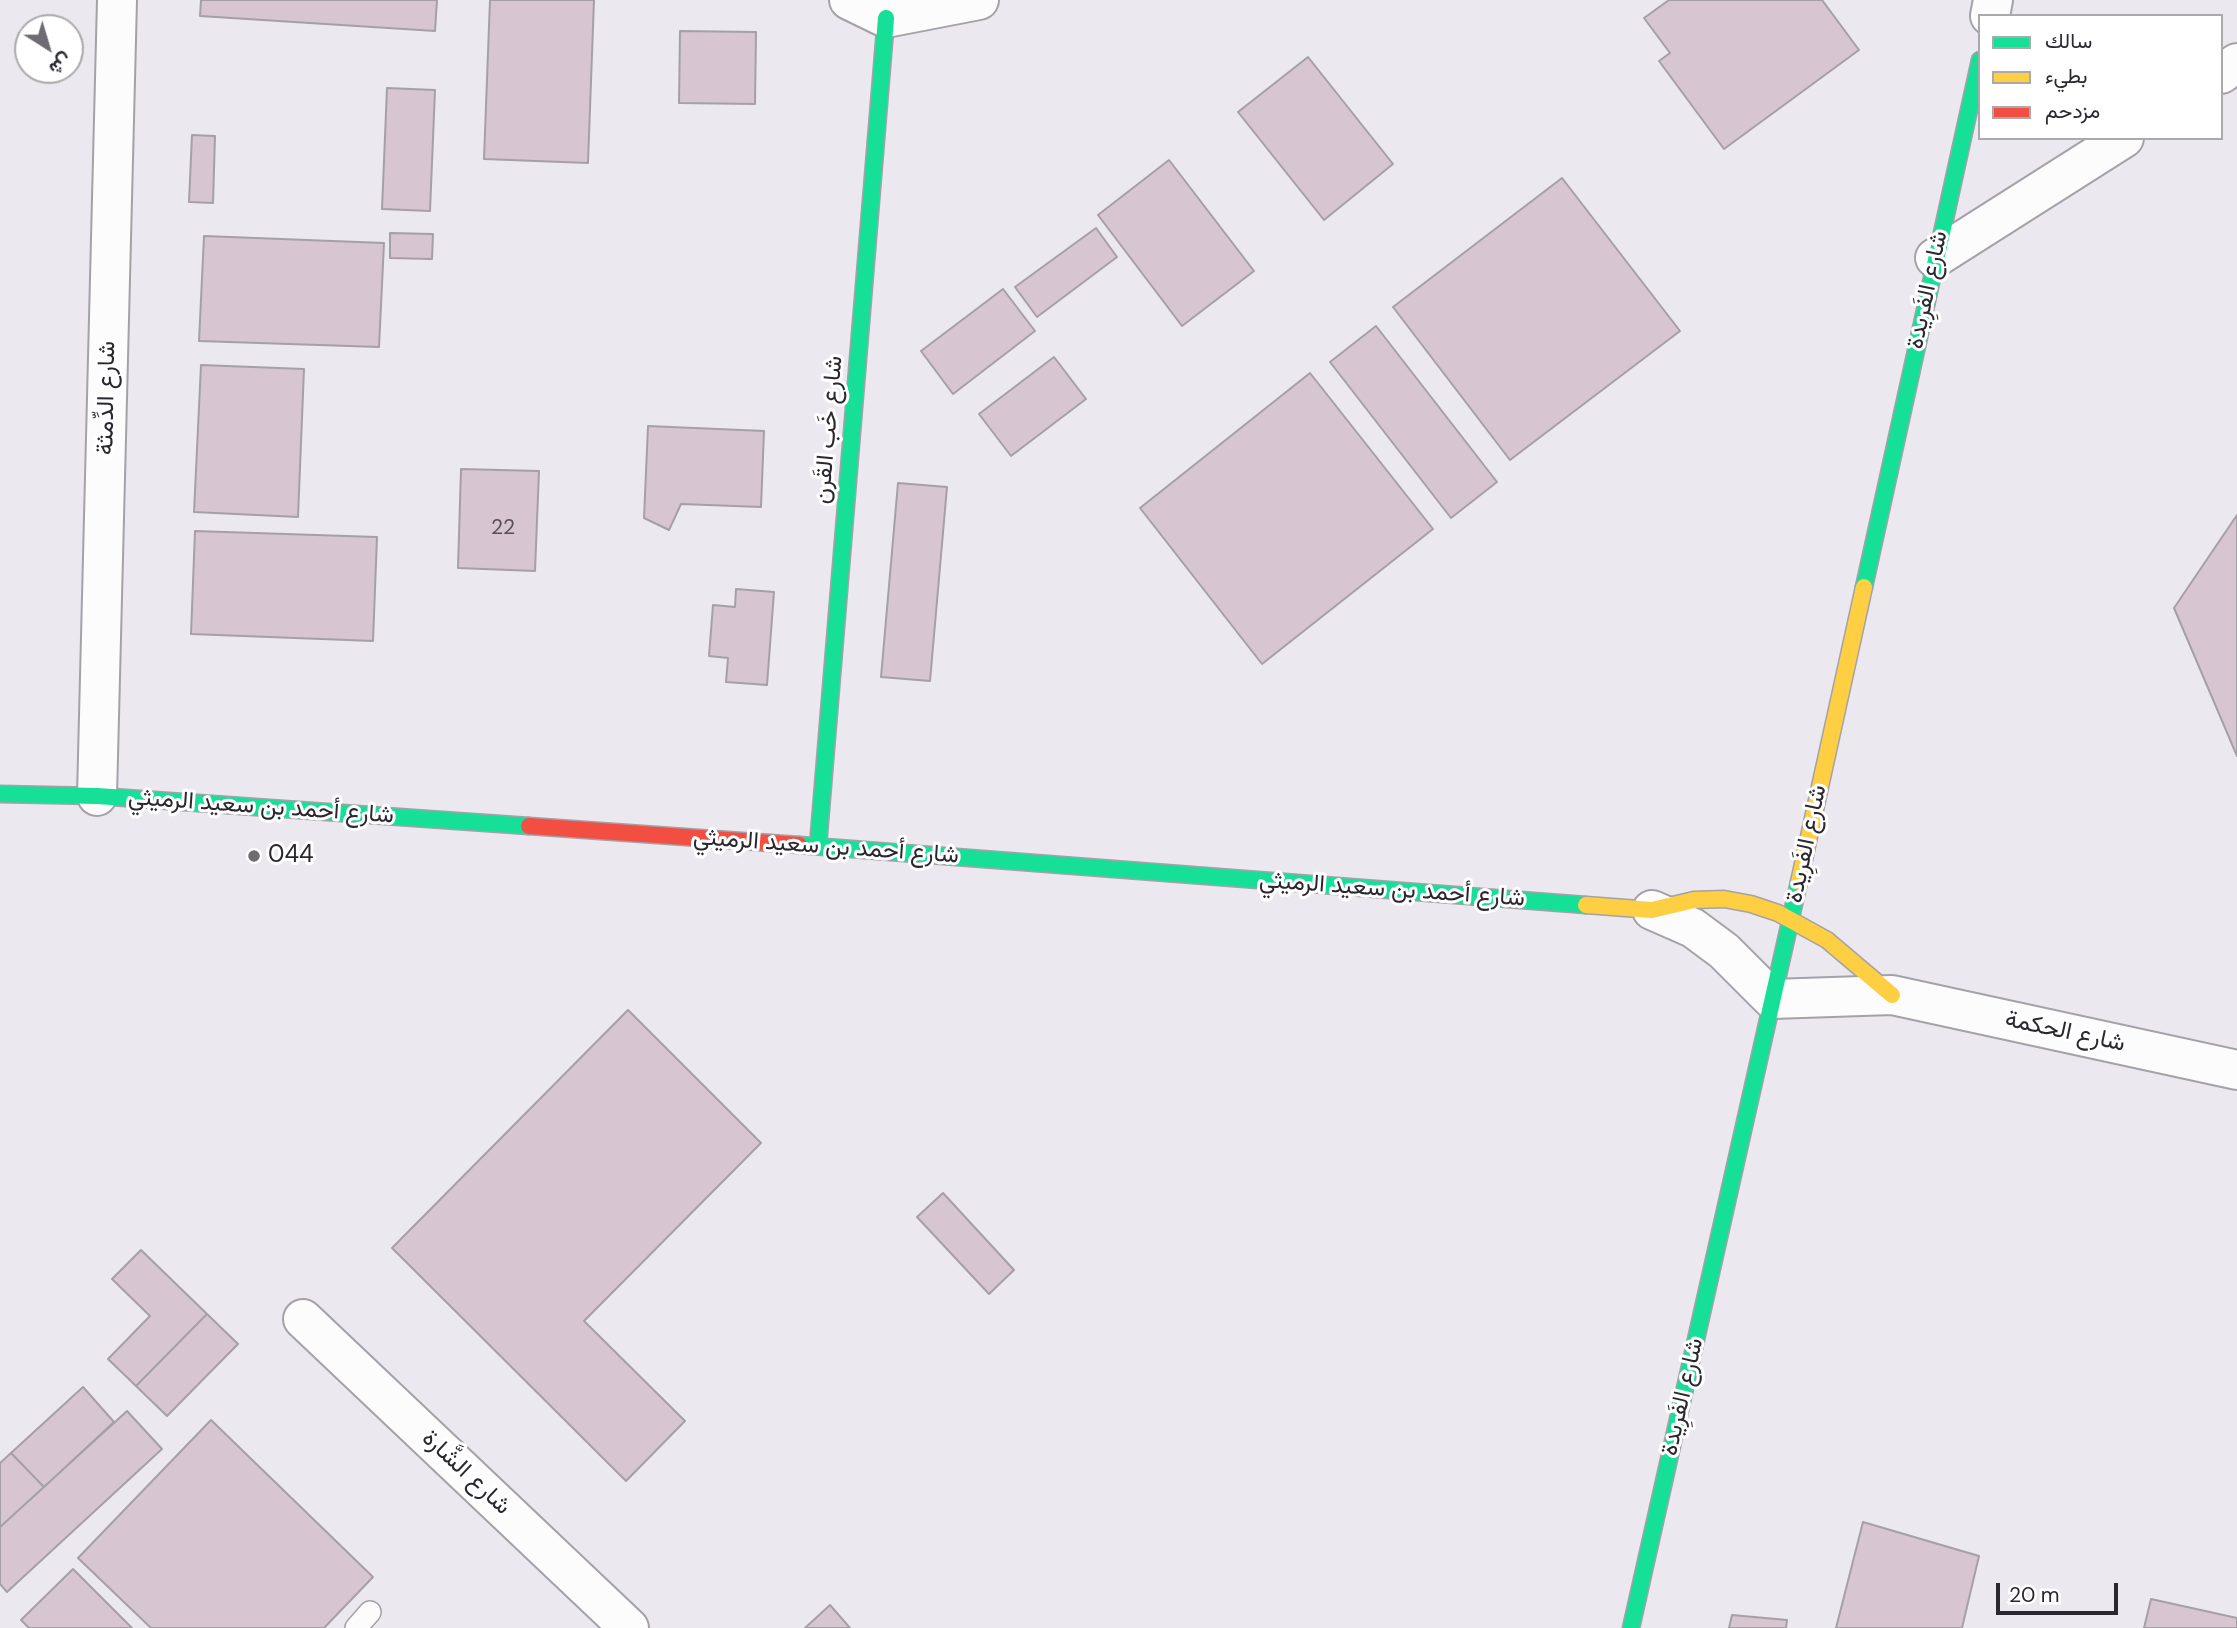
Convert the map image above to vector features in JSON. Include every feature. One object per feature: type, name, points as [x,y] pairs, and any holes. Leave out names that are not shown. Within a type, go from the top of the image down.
[{"type":"street","name":"شارع الدِّمثة","points":[[97,796],[117,0]]},
{"type":"street","points":[[849,0],[886,18],[979,0]]},
{"type":"street","name":"شارع خَب القَرن","points":[[818,846],[886,18]]},
{"type":"street","name":"شارع الفَرِيدة","points":[[1631,1628],[1978,69]]},
{"type":"street","points":[[1935,258],[2121,140]]},
{"type":"street","name":"شارع أحمد بن سعيد الرميثي","points":[[0,794],[97,796],[818,846],[1652,910],[1694,900],[1729,900],[1760,906],[1791,917]]},
{"type":"street","name":"شارع أحمد بن سعيد الرميثي","points":[[1652,910],[1693,928],[1724,951],[1772,999]]},
{"type":"street","name":"شارع الحكمة","points":[[1791,917],[1832,943],[1892,995]]},
{"type":"street","name":"شارع الحكمة","points":[[1772,999],[1892,995],[2237,1070]]},
{"type":"street","name":"شارع الشَّارة","points":[[303,1319],[629,1628]]},
{"type":"building","points":[[201,0],[437,0],[435,31],[200,16]]},
{"type":"building","points":[[490,0],[594,0],[588,163],[484,159]]},
{"type":"building","points":[[1669,0],[1822,0],[1859,50],[1724,149],[1659,61],[1670,53],[1644,18]]},
{"type":"building","points":[[680,31],[756,32],[755,104],[679,103]]},
{"type":"building","points":[[1308,57],[1393,164],[1324,220],[1238,112]]},
{"type":"building","points":[[387,88],[435,90],[430,211],[382,209]]},
{"type":"building","points":[[192,135],[215,136],[213,203],[189,202]]},
{"type":"building","points":[[1169,160],[1254,271],[1182,326],[1098,215]]},
{"type":"building","points":[[1562,178],[1680,331],[1510,460],[1393,307]]},
{"type":"building","points":[[1096,228],[1117,257],[1037,317],[1015,287]]},
{"type":"building","points":[[390,233],[433,234],[432,259],[390,258]]},
{"type":"building","points":[[204,236],[384,243],[379,347],[199,341]]},
{"type":"building","points":[[1003,289],[1035,331],[953,394],[921,351]]},
{"type":"building","points":[[1376,326],[1497,482],[1451,518],[1330,362]]},
{"type":"building","points":[[1054,357],[1086,399],[1011,456],[979,414]]},
{"type":"building","points":[[201,365],[304,369],[298,517],[194,512]]},
{"type":"building","points":[[1310,373],[1433,529],[1262,664],[1140,508]]},
{"type":"building","points":[[648,426],[764,431],[761,507],[681,504],[669,530],[644,518]]},
{"type":"building","points":[[461,469],[539,471],[535,571],[458,568]]},
{"type":"building","points":[[898,483],[947,487],[930,681],[881,677]]},
{"type":"building","points":[[2237,515],[2237,756],[2174,608]]},
{"type":"building","points":[[195,531],[377,537],[373,641],[191,634]]},
{"type":"building","points":[[736,589],[774,592],[767,685],[726,682],[728,658],[709,656],[713,605],[735,607]]},
{"type":"building","points":[[628,1010],[761,1143],[584,1321],[685,1421],[626,1481],[392,1248]]},
{"type":"building","points":[[943,1193],[1014,1270],[989,1294],[917,1217]]},
{"type":"building","points":[[141,1250],[207,1314],[136,1386],[108,1359],[150,1316],[112,1279]]},
{"type":"building","points":[[207,1314],[238,1344],[167,1416],[136,1386]]},
{"type":"building","points":[[83,1387],[114,1422],[44,1487],[11,1453]]},
{"type":"building","points":[[127,1411],[162,1449],[7,1592],[0,1584],[0,1527]]},
{"type":"building","points":[[211,1420],[373,1577],[324,1628],[151,1628],[78,1558]]},
{"type":"building","points":[[11,1453],[44,1487],[0,1527],[0,1463]]},
{"type":"building","points":[[1863,1522],[1979,1556],[1962,1628],[1836,1628]]},
{"type":"building","points":[[73,1569],[132,1628],[29,1628],[21,1620]]},
{"type":"building","points":[[2151,1599],[2237,1618],[2237,1628],[2144,1628]]},
{"type":"building","points":[[830,1605],[850,1628],[805,1628]]},
{"type":"building","points":[[1732,1615],[1787,1620],[1786,1628],[1729,1628]]},
{"type":"traffic: fast","points":[[818,846],[886,18]]},
{"type":"traffic: fast","points":[[1864,587],[1978,69]]},
{"type":"traffic: fast","points":[[0,794],[97,796],[529,826]]},
{"type":"traffic: fast","points":[[799,845],[1586,905]]},
{"type":"traffic: fast","points":[[1631,1628],[1799,882]]},
{"type":"traffic: slow","points":[[1799,882],[1864,587]]},
{"type":"traffic: slow","points":[[1586,905],[1652,910],[1694,900],[1724,899],[1751,904],[1778,913],[1827,940],[1892,995]]},
{"type":"traffic: jam","points":[[529,826],[799,845]]},
{"type":"place","name":"044","points":[[254,856]]}]
